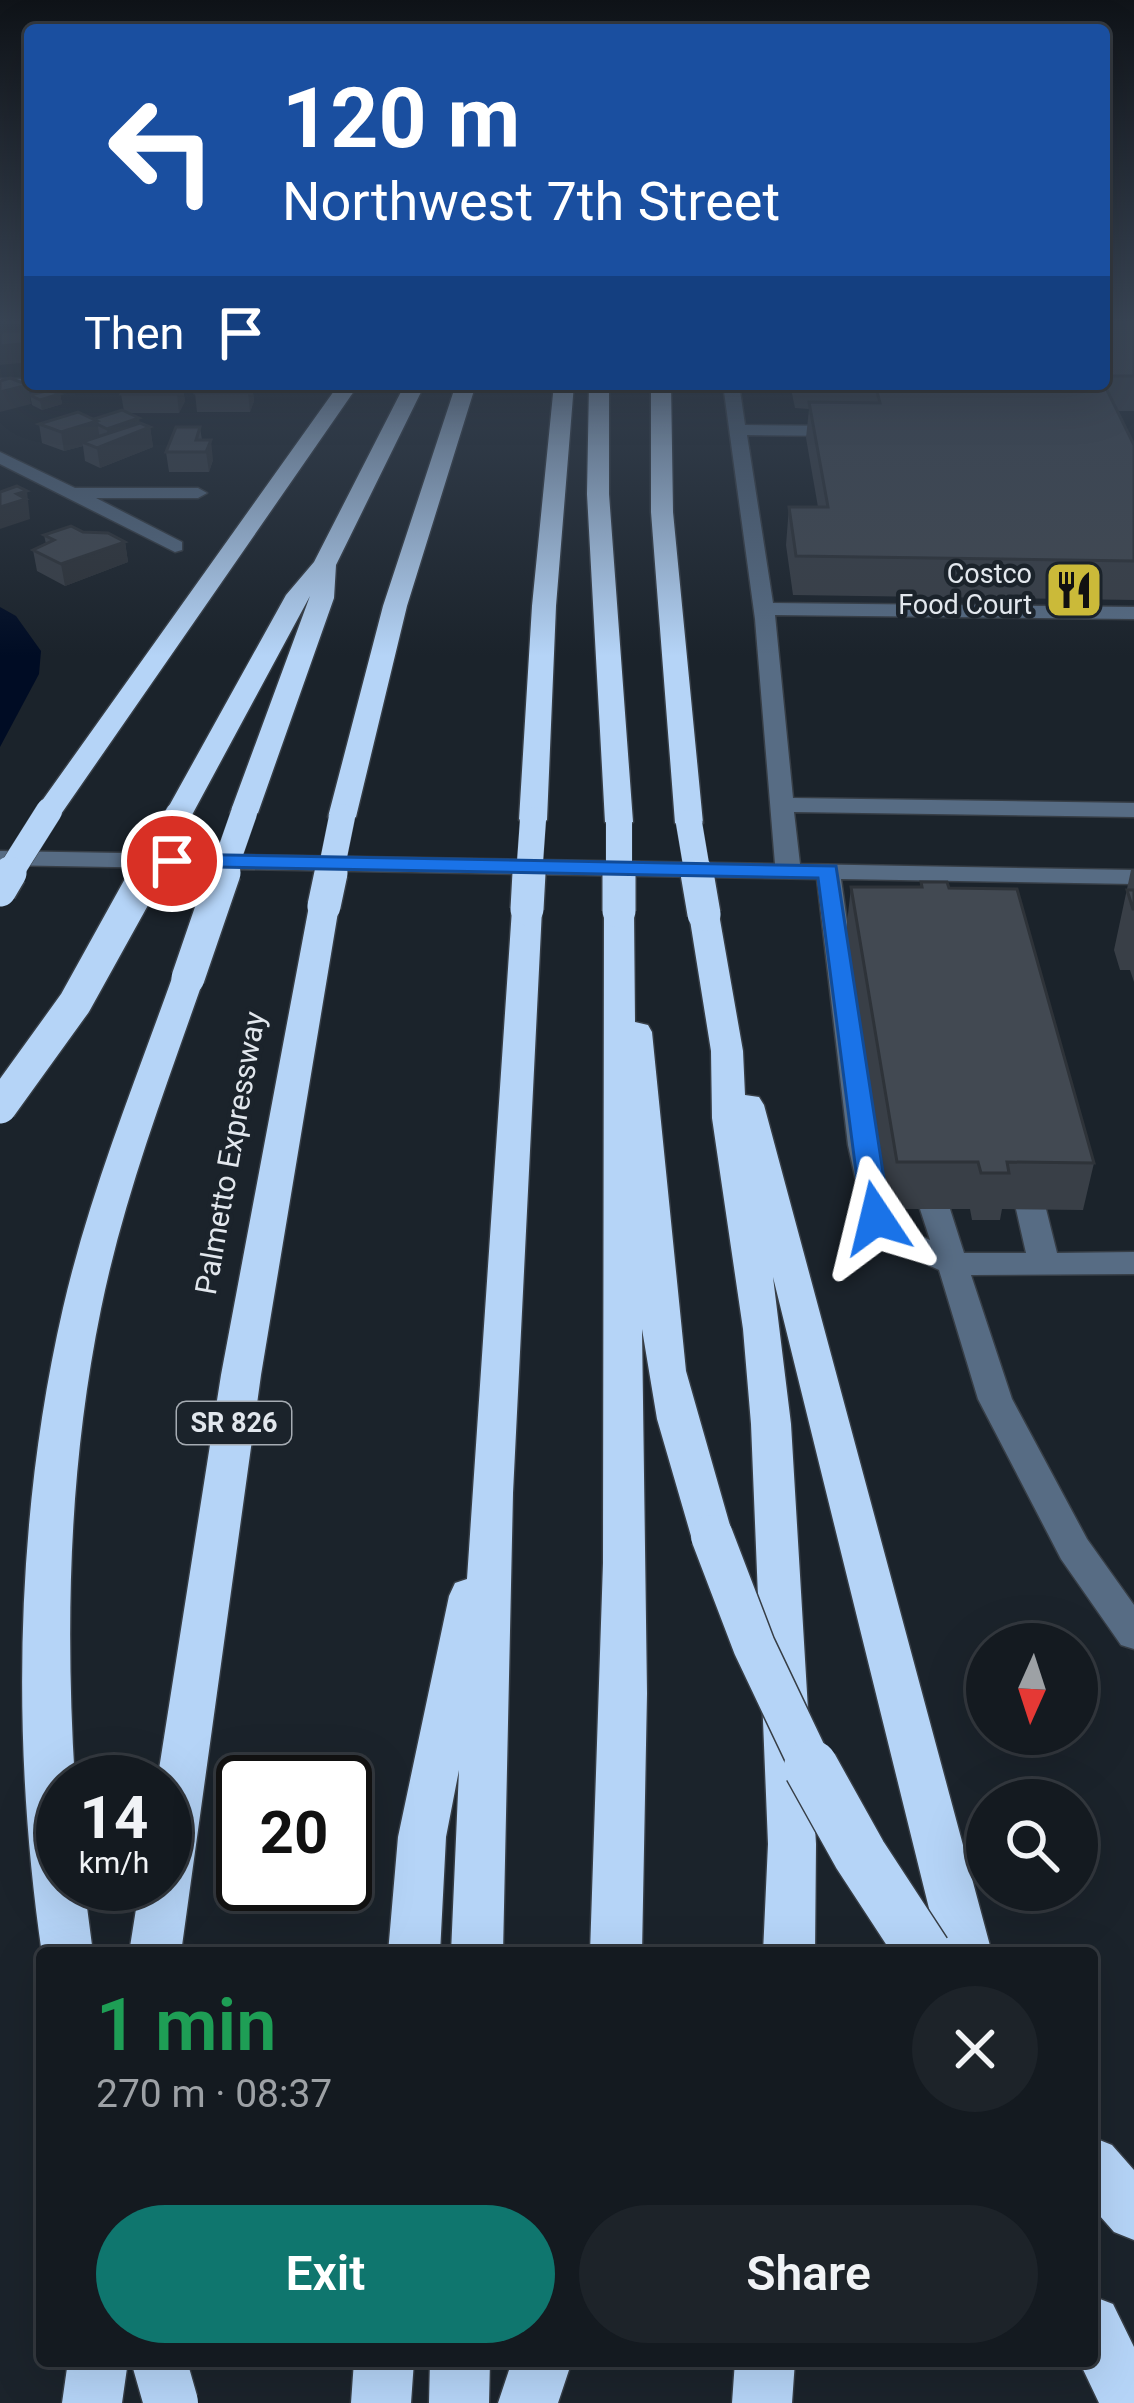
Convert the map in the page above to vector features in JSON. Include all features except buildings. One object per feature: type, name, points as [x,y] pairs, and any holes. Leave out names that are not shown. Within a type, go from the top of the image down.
[{"type":"highway","points":[[0,890],[49,811],[315,432]]},
{"type":"highway","points":[[0,1107],[75,1005],[298,595],[324,566],[391,432]]},
{"type":"highway","name":"Palmetto Expressway","points":[[157,1947],[245,1352],[324,906],[394,606],[450,432]]},
{"type":"highway","points":[[477,1947],[492,1493],[544,606],[560,432]]},
{"type":"highway","points":[[599,432],[598,494],[619,822],[616,1148],[626,1774],[616,1947]]},
{"type":"highway","points":[[661,432],[662,512],[688,823],[727,1051],[729,1118],[772,1424],[792,1844],[789,1947]]},
{"type":"highway","points":[[66,1947],[44,1702],[45,1574],[66,1390],[106,1216],[322,598],[324,566]]},
{"type":"highway","points":[[619,911],[647,1106],[663,1347],[673,1402],[712,1536],[762,1666],[809,1765],[856,1849],[921,1947]]},
{"type":"highway","points":[[727,1051],[752,1117],[964,1947]]},
{"type":"highway","points":[[414,1947],[422,1837],[492,1493]]},
{"type":"highway","points":[[1098,2172],[1134,2212]]},
{"type":"highway","points":[[1098,2337],[1130,2403]]},
{"type":"highway","points":[[92,2403],[97,2367]]},
{"type":"highway","points":[[161,2367],[171,2403]]},
{"type":"highway","points":[[171,2403],[174,2367]]},
{"type":"highway","points":[[381,2403],[384,2367]]},
{"type":"highway","points":[[459,2403],[460,2367]]},
{"type":"highway","points":[[528,2403],[540,2367]]},
{"type":"highway","points":[[762,2403],[765,2367]]},
{"type":"street","points":[[737,432],[764,609],[788,870]]},
{"type":"street","points":[[0,458],[175,546]]},
{"type":"street","points":[[71,493],[198,493]]},
{"type":"street","points":[[764,609],[1134,613]]},
{"type":"street","points":[[783,805],[1134,810]]},
{"type":"street","points":[[0,858],[1134,877]]},
{"type":"street","points":[[829,871],[838,968],[876,1218],[892,1239],[954,1264],[1134,1263]]},
{"type":"street","points":[[935,1209],[981,1359],[1015,1441],[1075,1549],[1134,1634]]},
{"type":"street","points":[[1030,1209],[1044,1262]]},
{"type":"water","points":[[0,607],[16,616],[41,651],[39,674],[0,747]]},
{"type":"place","name":"Costco Food Court","points":[[1074,590]]},
{"type":"route","points":[[172,861],[829,871],[835,946],[876,1218]]}]
